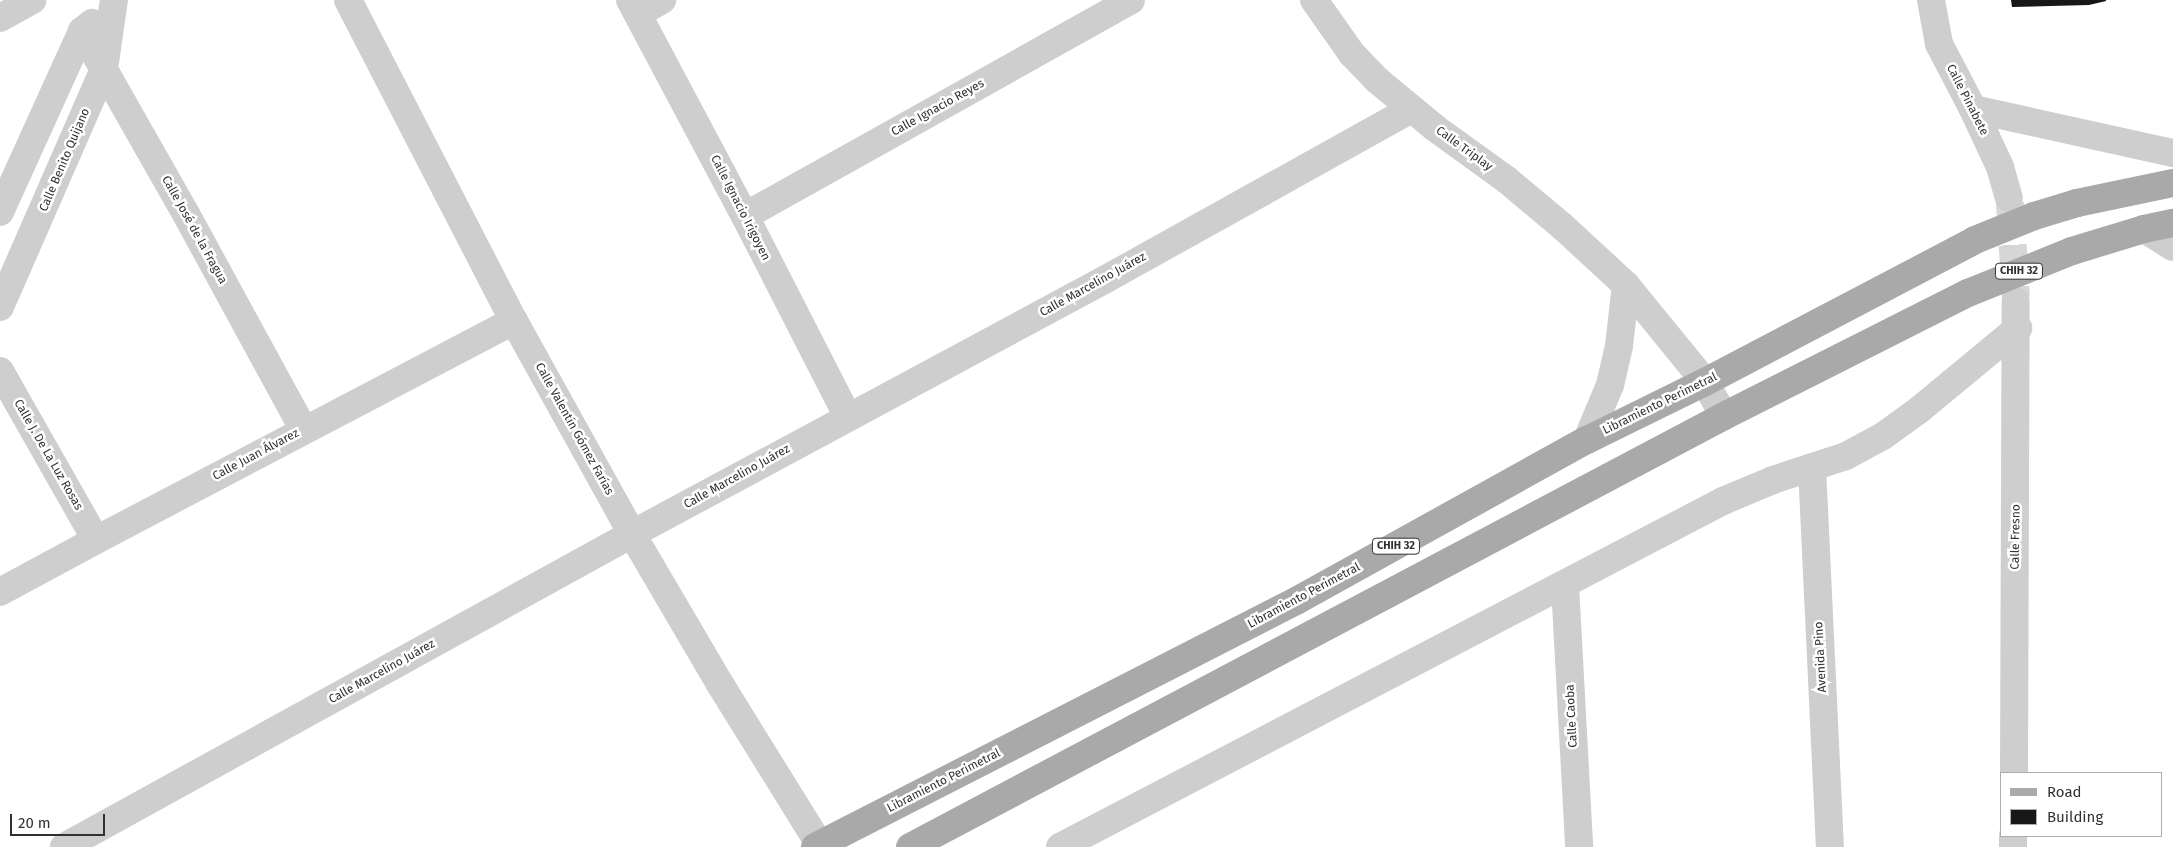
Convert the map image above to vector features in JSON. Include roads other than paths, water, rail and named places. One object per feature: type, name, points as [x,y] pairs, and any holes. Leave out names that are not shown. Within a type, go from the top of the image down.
[{"type":"main road","name":"Libramiento Perimetral","points":[[818,846],[1296,601],[1587,440],[1705,382],[1975,240],[2034,216],[2077,203],[2173,183]]},
{"type":"main road","name":"CHIH 32","points":[[910,847],[1724,416],[1968,293],[2072,251],[2144,228],[2173,223]]},
{"type":"street","points":[[0,18],[32,0]]},
{"type":"street","name":"Calle Valentín Gómez Farías","points":[[348,0],[514,321],[632,534],[818,846]]},
{"type":"street","points":[[634,7],[662,0]]},
{"type":"street","name":"Calle Ignacio Reyes","points":[[745,216],[1131,0]]},
{"type":"street","name":"Calle Triplay","points":[[1314,0],[1352,54],[1377,80],[1411,110],[1507,180],[1562,226],[1626,286],[1705,382],[1724,416]]},
{"type":"street","name":"Calle Pinabete","points":[[1931,0],[1939,44],[2000,167],[2009,198]]},
{"type":"street","name":"Calle Benito Quijano","points":[[0,212],[82,31],[113,4]]},
{"type":"street","name":"Calle Benito Quijano","points":[[0,307],[104,69],[113,4]]},
{"type":"street","name":"Calle Ignacio Irigoyen","points":[[634,7],[745,216],[848,417]]},
{"type":"street","name":"Calle José de la Fragua","points":[[82,31],[304,430]]},
{"type":"street","name":"Calle Marcelino Juárez","points":[[64,847],[632,534],[1106,278],[1411,110]]},
{"type":"street","points":[[1973,110],[2173,153]]},
{"type":"street","points":[[2144,228],[2173,247]]},
{"type":"street","points":[[1587,440],[1610,385],[1619,346],[1626,286]]},
{"type":"street","name":"Calle Fresno","points":[[2014,772],[2018,328],[2016,302]]},
{"type":"street","name":"Calle Juan Álvarez","points":[[0,592],[304,430],[514,321]]},
{"type":"street","points":[[1060,847],[1723,501],[1773,480],[1846,456],[1883,436],[2018,328]]},
{"type":"street","name":"Calle J. De La Luz Rosas","points":[[0,371],[96,540]]},
{"type":"street","name":"Avenida Pino","points":[[1812,467],[1830,847]]},
{"type":"street","name":"Calle Caoba","points":[[1565,585],[1579,847]]},
{"type":"tunnel","points":[[2010,203],[2016,298]]}]
